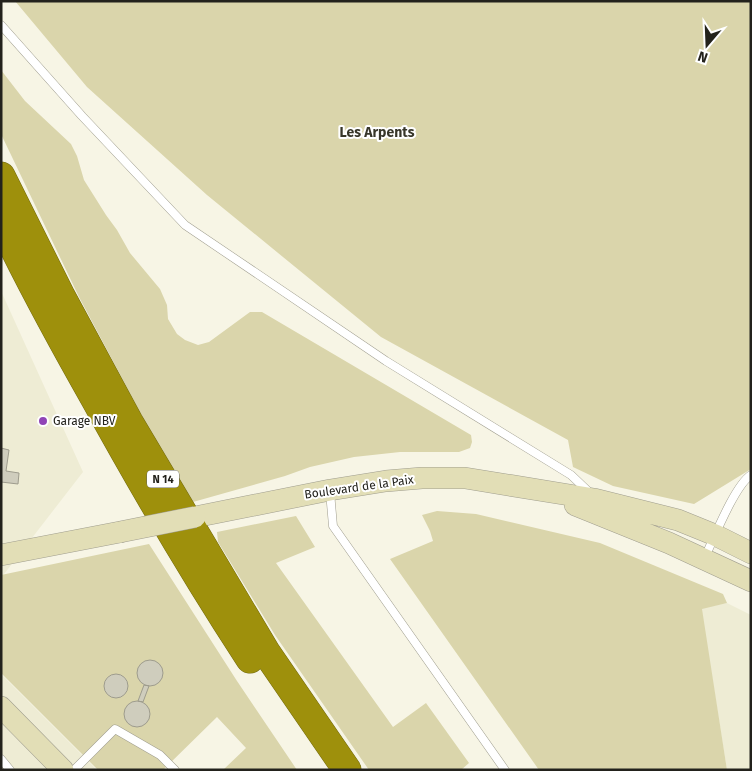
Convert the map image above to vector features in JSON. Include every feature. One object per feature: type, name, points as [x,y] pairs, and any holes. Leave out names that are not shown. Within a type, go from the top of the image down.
[{"type":"highway","name":"N 14","points":[[1,176],[61,296],[129,422],[266,652],[347,770]]},
{"type":"highway","name":"N 14","points":[[1,222],[34,288],[137,475],[220,613],[324,770]]},
{"type":"main road","name":"Boulevard de la Paix","points":[[1,555],[330,490],[386,481],[448,477],[484,480],[594,499],[678,520],[716,535],[751,553]]},
{"type":"main road","name":"Boulevard de la Paix","points":[[525,488],[608,518],[751,581]]},
{"type":"main road","points":[[1,707],[63,770]]},
{"type":"lane","points":[[1,24],[82,116],[185,225],[386,361],[571,475],[594,499],[608,518]]},
{"type":"lane","points":[[704,559],[737,490],[751,475]]},
{"type":"lane","points":[[330,490],[333,526],[505,770]]},
{"type":"lane","points":[[74,770],[115,729],[160,755],[174,770]]},
{"type":"lane","points":[[1,759],[10,770]]},
{"type":"shaded area","points":[[15,1],[751,1],[751,469],[694,504],[613,486],[573,467],[568,440],[381,337],[207,195],[87,87]]},
{"type":"shaded area","points":[[1,70],[25,101],[71,144],[77,156],[84,180],[130,253],[160,289],[167,305],[168,319],[177,334],[185,340],[198,345],[209,342],[250,312],[262,312],[471,435],[472,442],[470,448],[459,452],[400,452],[354,457],[310,467],[193,502],[159,448],[79,297],[1,134]]},
{"type":"shaded area","points":[[1,291],[83,472],[1,578]]},
{"type":"shaded area","points":[[437,511],[476,514],[600,543],[723,594],[727,603],[702,609],[727,770],[539,770],[390,559],[433,541],[422,515]]},
{"type":"shaded area","points":[[296,516],[315,547],[276,563],[393,727],[426,703],[469,763],[461,770],[369,770],[275,635],[218,542],[217,532]]},
{"type":"shaded area","points":[[149,544],[297,770],[223,770],[246,748],[217,717],[163,770],[98,770],[1,673],[1,575]]},
{"type":"shaded area","points":[[727,603],[751,615],[751,770],[727,770],[701,608]]},
{"type":"shaded area","points":[[1,674],[97,770],[1,770]]},
{"type":"building","points":[[1,448],[9,450],[6,471],[19,473],[18,484],[1,482]]},
{"type":"building","points":[[150,660],[159,664],[163,673],[159,682],[150,686],[141,682],[137,673],[141,664]]},
{"type":"building","points":[[116,674],[125,677],[128,686],[125,695],[116,698],[107,695],[104,686],[107,677]]},
{"type":"building","points":[[144,685],[149,686],[143,702],[138,701]]},
{"type":"building","points":[[137,701],[146,705],[150,714],[146,723],[137,727],[128,723],[124,714],[128,705]]},
{"type":"place","name":"Garage NBV","points":[[43,421]]},
{"type":"district","name":"Les Arpents","points":[[377,132]]}]
